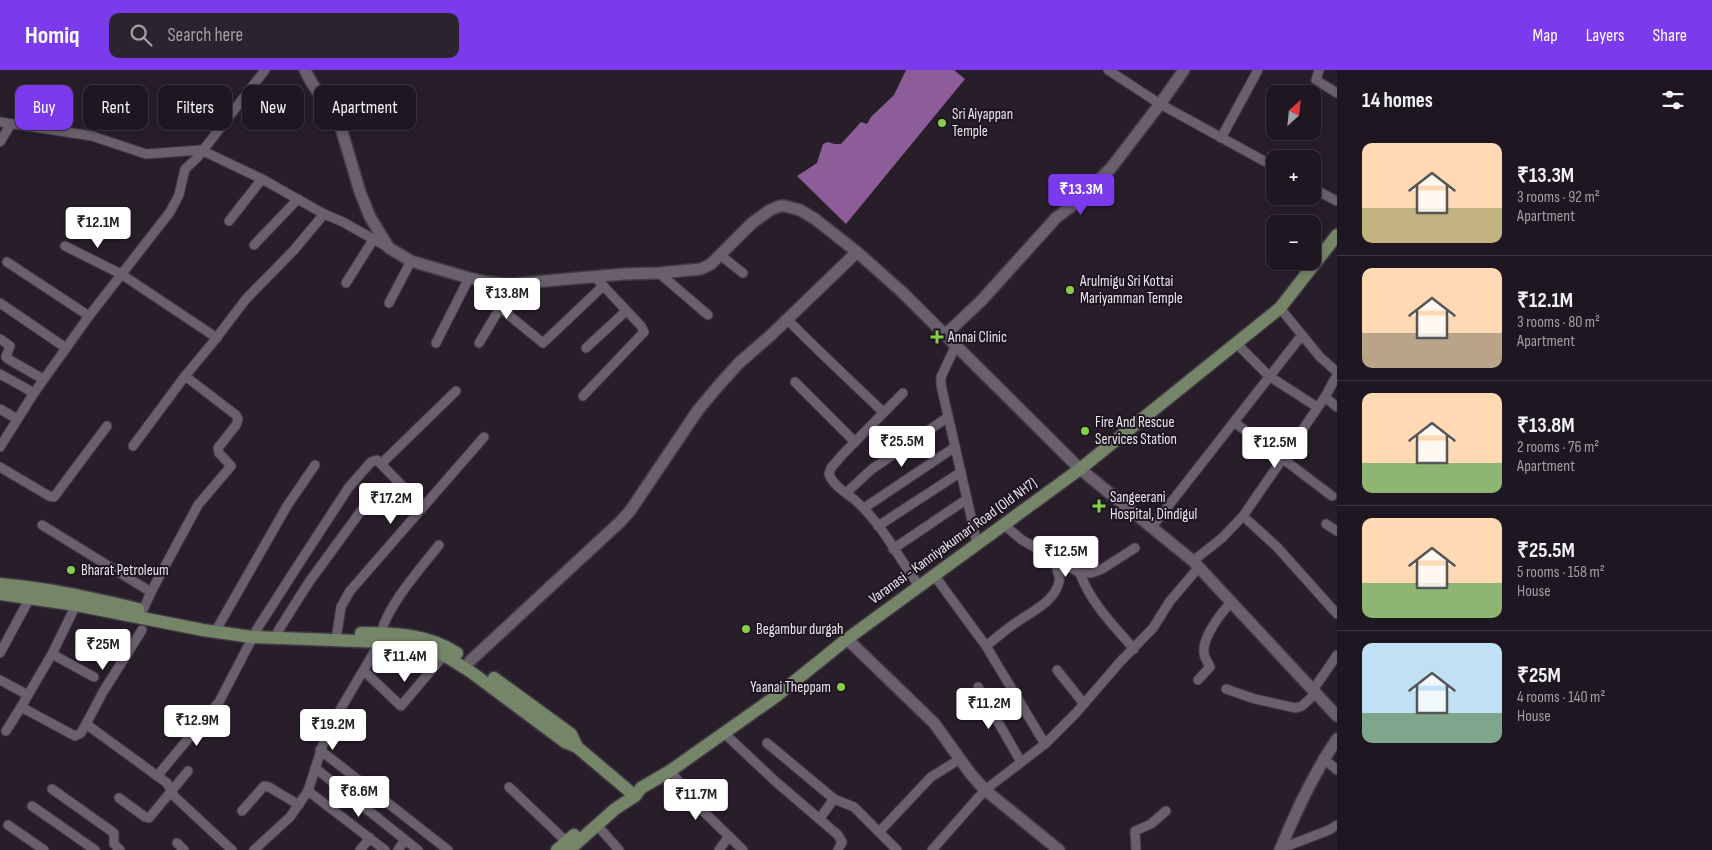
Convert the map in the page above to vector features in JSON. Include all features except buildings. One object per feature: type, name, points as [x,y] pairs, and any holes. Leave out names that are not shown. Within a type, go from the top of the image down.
[{"type":"main road","name":"Varanasi - Kanniyakumari Road (Old NH7)","points":[[566,847],[597,825],[635,791],[670,771],[775,697],[847,639],[1080,469],[1280,308],[1337,235]]},
{"type":"main road","points":[[0,584],[78,600],[142,619],[254,634],[380,637],[413,635],[428,638],[470,661],[571,734],[577,747]]},
{"type":"main road","points":[[0,594],[33,592]]},
{"type":"main road","points":[[142,619],[220,624],[254,634],[278,631],[380,637],[410,643],[444,655],[471,672],[565,742],[577,747],[617,780],[635,791],[614,803],[566,847]]},
{"type":"main road","points":[[614,803],[619,788],[617,780]]},
{"type":"street","points":[[0,447],[43,379],[176,204],[185,169],[196,158],[265,70]]},
{"type":"street","points":[[304,70],[311,84],[341,128],[360,192],[370,217],[389,248]]},
{"type":"street","points":[[1108,70],[1160,104],[1266,162]]},
{"type":"street","points":[[946,334],[981,301],[1050,224],[1073,205],[1111,168],[1184,70]]},
{"type":"street","points":[[1221,138],[1258,70]]},
{"type":"street","points":[[1319,70],[1316,80],[1337,93]]},
{"type":"street","points":[[0,122],[92,136],[146,154],[201,150],[262,179],[411,260],[469,278],[511,284],[659,274],[707,267],[752,223],[770,210],[785,206],[797,209],[815,219],[857,252],[902,292],[1080,469],[1196,564],[1337,716]]},
{"type":"street","points":[[0,142],[11,124]]},
{"type":"street","points":[[229,221],[262,179]]},
{"type":"street","points":[[1321,193],[1337,201]]},
{"type":"street","points":[[254,244],[298,199]]},
{"type":"street","points":[[133,446],[246,299],[294,250],[324,214]]},
{"type":"street","points":[[346,284],[373,240]]},
{"type":"street","points":[[65,246],[121,274],[217,338]]},
{"type":"street","points":[[470,661],[620,522],[698,410],[719,385],[739,363],[857,252]]},
{"type":"street","points":[[720,254],[743,273]]},
{"type":"street","points":[[389,303],[411,260]]},
{"type":"street","points":[[7,262],[89,316]]},
{"type":"street","points":[[659,274],[708,315]]},
{"type":"street","points":[[584,396],[644,332],[641,326],[595,277]]},
{"type":"street","points":[[436,343],[469,278]]},
{"type":"street","points":[[479,343],[500,308],[511,284]]},
{"type":"street","points":[[500,308],[543,343],[603,286]]},
{"type":"street","points":[[0,303],[66,348]]},
{"type":"street","points":[[932,850],[985,790],[1045,744],[1154,628],[1196,564],[1243,516],[1325,397],[1337,374],[1320,357],[1280,308]]},
{"type":"street","points":[[586,348],[626,311]]},
{"type":"street","points":[[787,319],[820,354],[847,376],[883,412]]},
{"type":"street","points":[[1151,528],[1302,335]]},
{"type":"street","points":[[0,339],[10,346],[6,357],[8,359],[43,379]]},
{"type":"street","points":[[1236,343],[1269,376],[1317,408]]},
{"type":"street","points":[[956,345],[941,377],[941,385],[977,543]]},
{"type":"street","points":[[0,374],[34,393]]},
{"type":"street","points":[[22,707],[75,736],[81,732],[142,619],[151,592],[198,505],[230,468],[230,464],[218,453],[218,448],[236,425],[238,419],[236,415],[185,376]]},
{"type":"street","points":[[795,382],[855,442]]},
{"type":"street","points":[[381,464],[456,391]]},
{"type":"street","points":[[903,393],[831,468],[829,474],[836,485],[864,508],[919,586]]},
{"type":"street","points":[[1325,397],[1337,407]]},
{"type":"street","points":[[0,409],[17,419]]},
{"type":"street","points":[[846,493],[872,470],[948,417]]},
{"type":"street","points":[[1234,422],[1332,496]]},
{"type":"street","points":[[0,467],[49,496],[54,497],[107,426]]},
{"type":"street","points":[[337,633],[341,607],[350,591],[484,437]]},
{"type":"street","points":[[864,508],[955,447]]},
{"type":"street","points":[[157,776],[219,702],[254,634],[349,487],[373,460],[377,460],[422,507]]},
{"type":"street","points":[[220,624],[287,506],[315,465]]},
{"type":"street","points":[[878,526],[961,472]]},
{"type":"street","points":[[278,631],[309,582],[372,496]]},
{"type":"street","points":[[893,549],[967,499]]},
{"type":"street","points":[[1243,516],[1277,547],[1337,614]]},
{"type":"street","points":[[1003,524],[1022,540],[1080,572],[1091,573],[1102,569],[1135,548]]},
{"type":"street","points":[[1326,524],[1337,532]]},
{"type":"street","points":[[42,525],[151,592]]},
{"type":"street","points":[[254,850],[284,822],[308,791],[320,750],[336,715],[364,671],[380,637],[386,618],[438,545]]},
{"type":"street","points":[[986,646],[1014,624],[1044,605],[1059,582],[1055,569],[1057,560]]},
{"type":"street","points":[[1080,572],[1089,592],[1134,649]]},
{"type":"street","points":[[934,575],[986,646],[1045,744]]},
{"type":"street","points":[[0,653],[33,592]]},
{"type":"street","points":[[6,731],[52,654],[78,600]]},
{"type":"street","points":[[1198,680],[1210,666],[1204,658],[1203,649],[1205,641],[1220,614],[1232,602]]},
{"type":"street","points":[[847,639],[934,723],[985,790],[1052,848]]},
{"type":"street","points":[[52,654],[94,677]]},
{"type":"street","points":[[364,671],[401,706],[444,655]]},
{"type":"street","points":[[1226,689],[1260,701],[1296,708],[1302,706],[1315,692],[1337,655]]},
{"type":"street","points":[[1056,670],[1084,704]]},
{"type":"street","points":[[0,680],[28,694]]},
{"type":"street","points":[[978,687],[1021,762]]},
{"type":"street","points":[[86,724],[167,784],[174,796],[232,850]]},
{"type":"street","points":[[724,733],[775,781],[842,839],[838,850]]},
{"type":"street","points":[[1285,849],[1305,792],[1337,739]]},
{"type":"street","points":[[767,743],[834,799],[854,807],[896,850]]},
{"type":"street","points":[[320,750],[448,850]]},
{"type":"street","points":[[1324,758],[1337,770]]},
{"type":"street","points":[[879,832],[931,777],[960,759]]},
{"type":"street","points":[[315,768],[418,850]]},
{"type":"street","points":[[118,798],[144,817],[149,818],[188,771]]},
{"type":"street","points":[[670,771],[705,814],[743,850]]},
{"type":"street","points":[[242,811],[264,786],[269,786],[299,805]]},
{"type":"street","points":[[508,786],[566,847]]},
{"type":"street","points":[[52,789],[114,833],[114,844],[120,850]]},
{"type":"street","points":[[308,791],[385,850]]},
{"type":"street","points":[[820,818],[834,799]]},
{"type":"street","points":[[32,806],[95,850]]},
{"type":"street","points":[[1136,850],[1135,831],[1151,824],[1166,811]]},
{"type":"street","points":[[8,825],[44,850]]},
{"type":"street","points":[[597,825],[620,850]]},
{"type":"street","points":[[1285,849],[1337,825]]},
{"type":"street","points":[[719,850],[729,836]]},
{"type":"street","points":[[360,850],[370,838]]},
{"type":"street","points":[[398,850],[405,840]]},
{"type":"street","points":[[176,843],[184,850]]},
{"type":"shaded area","points":[[906,70],[954,70],[965,79],[846,224],[797,176],[817,163],[823,144],[828,142],[841,144],[861,122],[867,124],[871,117],[894,95]]},
{"type":"place","name":"Sri Aiyappan Temple","points":[[942,123]]},
{"type":"place","name":"Arulmigu Sri Kottai Mariyamman Temple","points":[[1070,290]]},
{"type":"place","name":"Annai Clinic","points":[[937,337]]},
{"type":"place","name":"Fire And Rescue Services Station","points":[[1085,431]]},
{"type":"place","name":"Sangeerani Hospital, Dindigul","points":[[1099,506]]},
{"type":"place","name":"Bharat Petroleum","points":[[71,570]]},
{"type":"place","name":"Begambur durgah","points":[[746,629]]},
{"type":"place","name":"Yaanai Theppam","points":[[841,687]]}]
